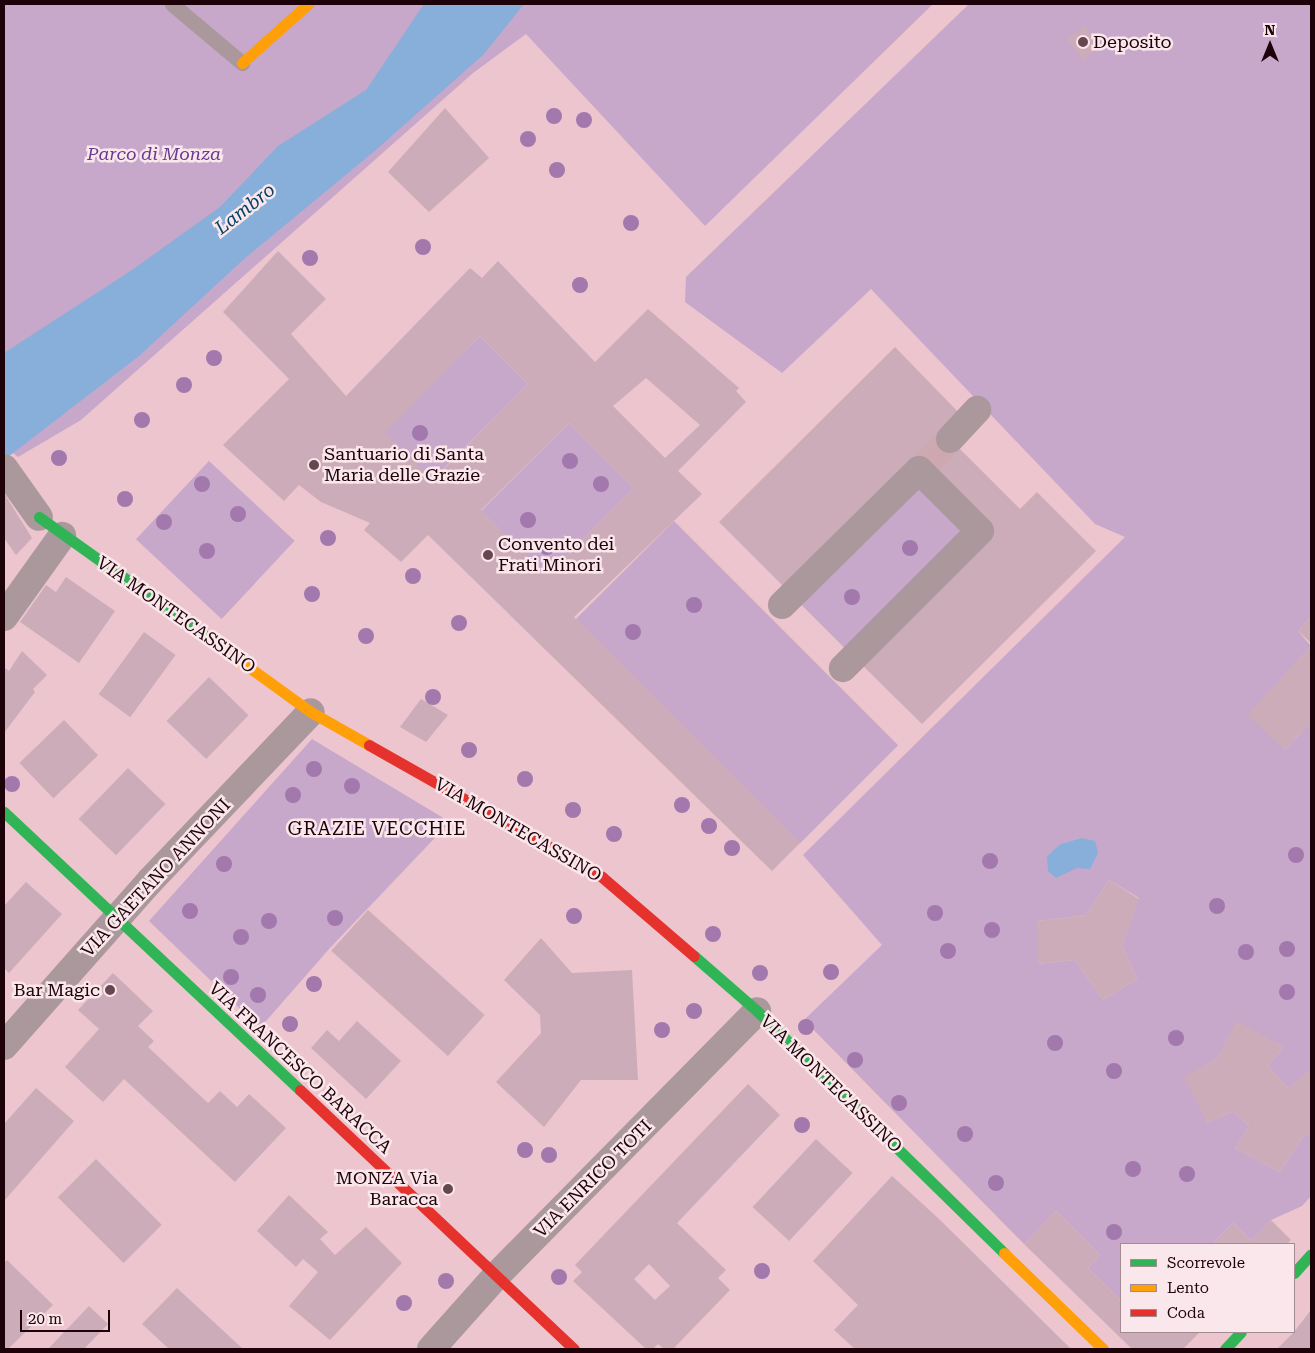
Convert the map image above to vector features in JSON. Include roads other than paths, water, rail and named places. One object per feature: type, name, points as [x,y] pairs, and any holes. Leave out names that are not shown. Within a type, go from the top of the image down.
[{"type":"street","points":[[242,63],[308,4]]},
{"type":"street","points":[[950,439],[977,410]]},
{"type":"street","points":[[782,605],[922,467],[980,531],[843,668]]},
{"type":"street","name":"VIA MONTECASSINO","points":[[4,468],[38,517],[62,536],[117,571],[311,712],[602,876],[757,1011],[1102,1349]]},
{"type":"street","points":[[4,618],[62,536]]},
{"type":"street","name":"VIA GAETANO ANNONI","points":[[4,1046],[116,920],[311,712]]},
{"type":"street","name":"VIA FRANCESCO BARACCA","points":[[4,812],[116,920],[574,1349]]},
{"type":"street","name":"VIA ENRICO TOTI","points":[[430,1349],[496,1276],[757,1011]]},
{"type":"street","points":[[1295,1272],[1311,1254]]},
{"type":"street","points":[[1225,1349],[1240,1333]]},
{"type":"lane","points":[[172,4],[242,63]]},
{"type":"water","name":"Lambro","points":[[424,4],[524,4],[484,54],[377,149],[244,259],[139,356],[4,460],[4,353],[132,270],[220,207],[278,146],[366,90]]},
{"type":"water","points":[[1081,838],[1095,841],[1098,853],[1090,869],[1077,868],[1056,878],[1048,871],[1047,856],[1060,844]]},
{"type":"tunnel","points":[[925,465],[950,439]]},
{"type":"place","name":"Deposito","points":[[1083,42]]},
{"type":"place","name":"Santuario di Santa Maria delle Grazie","points":[[314,465]]},
{"type":"place","name":"Convento dei Frati Minori","points":[[488,555]]},
{"type":"place","name":"Bar Magic","points":[[110,990]]},
{"type":"place","name":"MONZA Via Baracca","points":[[448,1189]]},
{"type":"district","name":"GRAZIE VECCHIE","points":[[377,829]]},
{"type":"park label","name":"Parco di Monza","points":[[154,154]]}]
